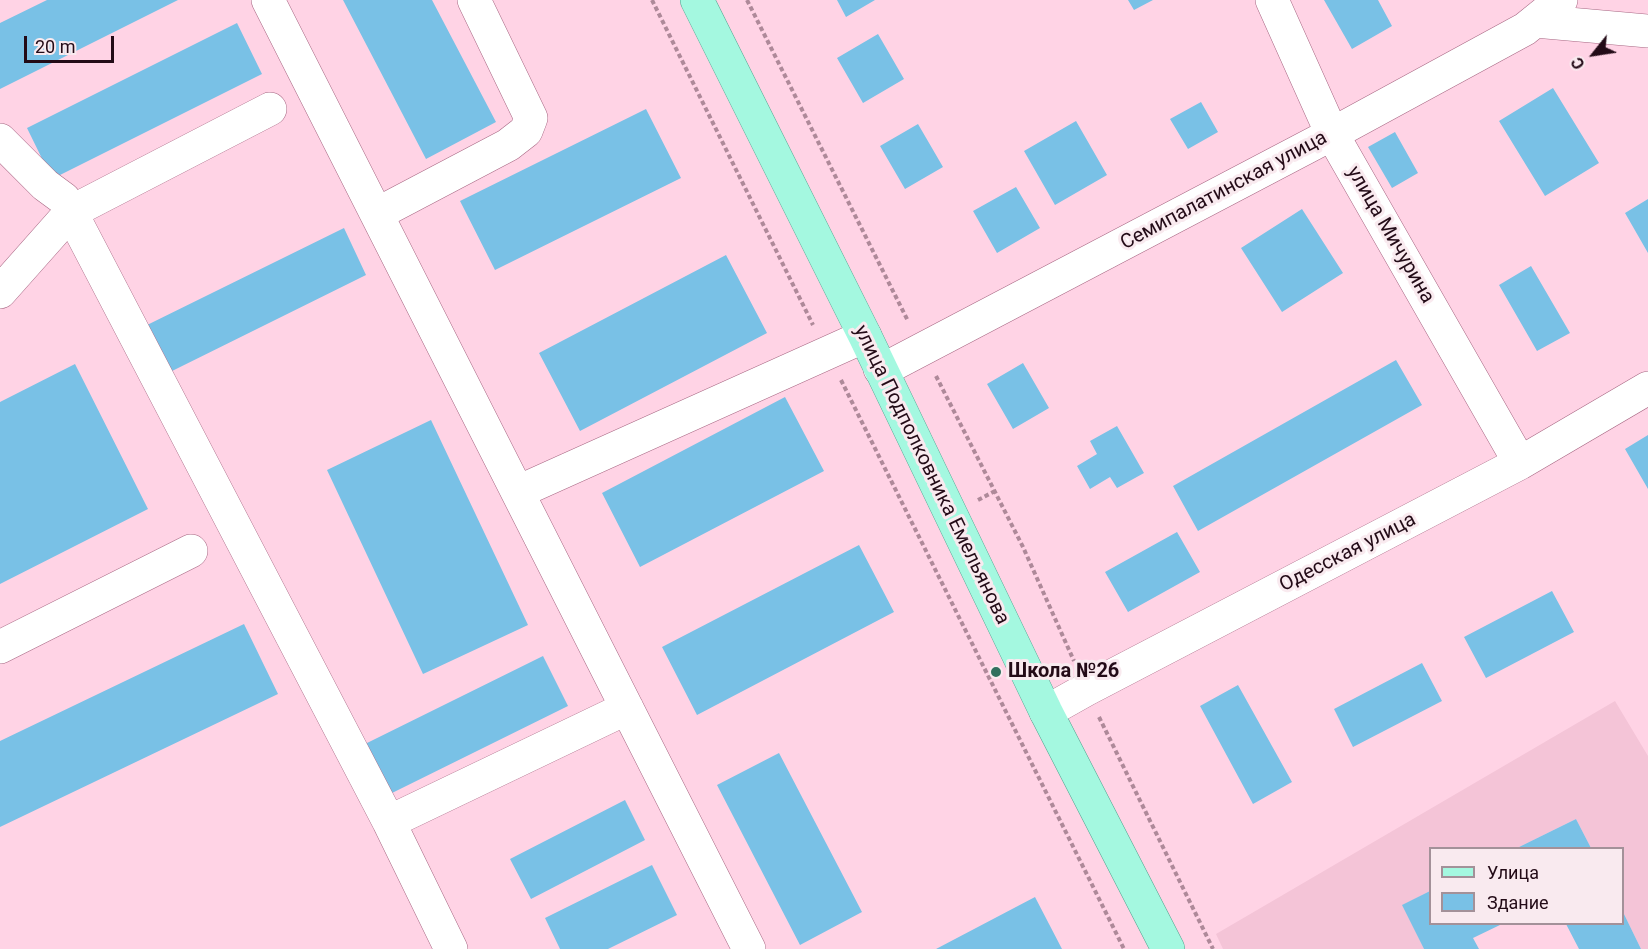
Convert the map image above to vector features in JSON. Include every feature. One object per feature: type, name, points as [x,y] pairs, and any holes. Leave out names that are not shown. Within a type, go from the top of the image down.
[{"type":"main road","name":"улица Подполковника Емельянова","points":[[696,0],[865,336],[1046,712],[1168,949]]},
{"type":"street","points":[[377,214],[508,145],[526,132],[531,118],[474,0]]},
{"type":"street","name":"улица Мичурина","points":[[1272,0],[1332,134],[1520,463]]},
{"type":"street","name":"Семипалатинская улица","points":[[880,369],[923,349],[1332,134],[1525,29],[1561,0]]},
{"type":"street","points":[[271,1],[749,949]]},
{"type":"street","points":[[1535,21],[1648,31]]},
{"type":"street","points":[[0,292],[71,212],[270,109]]},
{"type":"street","points":[[0,140],[45,185],[64,199],[389,822],[451,949]]},
{"type":"street","points":[[518,492],[865,336]]},
{"type":"street","name":"Одесская улица","points":[[1046,712],[1520,463],[1648,388]]},
{"type":"street","points":[[0,647],[191,551]]},
{"type":"street","points":[[389,822],[627,708]]},
{"type":"path","points":[[652,0],[1124,949]]},
{"type":"path","points":[[747,0],[1023,547],[1114,749],[1213,949]]},
{"type":"shaded area","points":[[1615,701],[1648,756],[1648,949],[1641,949],[1624,914],[1624,847],[1590,847],[1576,819],[1519,847],[1429,847],[1429,892],[1403,905],[1424,949],[1223,949],[1216,934]]},
{"type":"building","points":[[47,0],[178,0],[0,89],[0,23]]},
{"type":"building","points":[[343,0],[432,0],[496,122],[426,159]]},
{"type":"building","points":[[837,0],[875,0],[846,17]]},
{"type":"building","points":[[1128,0],[1153,0],[1134,10]]},
{"type":"building","points":[[1324,0],[1378,0],[1392,26],[1352,49]]},
{"type":"building","points":[[237,23],[262,74],[52,179],[27,128]]},
{"type":"building","points":[[878,34],[904,79],[863,103],[837,58]]},
{"type":"building","points":[[1553,88],[1599,163],[1545,196],[1499,121]]},
{"type":"building","points":[[1201,102],[1218,132],[1188,149],[1170,119]]},
{"type":"building","points":[[646,109],[681,178],[495,270],[460,201]]},
{"type":"building","points":[[1076,121],[1107,175],[1055,205],[1024,151]]},
{"type":"building","points":[[918,124],[943,167],[905,189],[880,146]]},
{"type":"building","points":[[1395,132],[1418,173],[1392,188],[1368,147]]},
{"type":"building","points":[[1016,187],[1040,228],[997,253],[973,211]]},
{"type":"building","points":[[1648,199],[1648,253],[1625,213]]},
{"type":"building","points":[[1302,209],[1343,273],[1282,312],[1241,248]]},
{"type":"building","points":[[344,228],[366,275],[166,374],[143,327]]},
{"type":"building","points":[[726,255],[767,333],[580,431],[539,353]]},
{"type":"building","points":[[1531,266],[1570,333],[1537,351],[1499,285]]},
{"type":"building","points":[[1396,360],[1422,405],[1198,531],[1173,486]]},
{"type":"building","points":[[1023,363],[1049,408],[1013,429],[987,384]]},
{"type":"building","points":[[75,364],[148,509],[0,584],[0,402]]},
{"type":"building","points":[[785,397],[824,471],[640,567],[602,493]]},
{"type":"building","points":[[431,420],[528,625],[423,674],[327,470]]},
{"type":"building","points":[[1117,426],[1144,473],[1117,488],[1110,477],[1090,489],[1077,466],[1097,454],[1090,441]]},
{"type":"building","points":[[1648,435],[1648,489],[1625,449]]},
{"type":"building","points":[[1177,532],[1200,572],[1128,612],[1105,572]]},
{"type":"building","points":[[859,545],[894,612],[697,715],[662,647]]},
{"type":"building","points":[[1552,591],[1574,632],[1486,678],[1464,637]]},
{"type":"building","points":[[244,624],[278,694],[0,827],[0,741]]},
{"type":"building","points":[[543,656],[568,706],[390,794],[365,744]]},
{"type":"building","points":[[1422,663],[1442,701],[1353,747],[1334,709]]},
{"type":"building","points":[[1238,685],[1292,782],[1253,804],[1200,706]]},
{"type":"building","points":[[779,753],[862,912],[800,945],[717,785]]},
{"type":"building","points":[[625,800],[645,840],[531,899],[510,859]]},
{"type":"building","points":[[1576,819],[1590,847],[1519,847]]},
{"type":"building","points":[[652,865],[677,915],[608,949],[560,949],[545,918]]},
{"type":"building","points":[[1429,892],[1429,925],[1500,925],[1473,938],[1479,949],[1424,949],[1402,905]]},
{"type":"building","points":[[1035,897],[1062,949],[936,949]]},
{"type":"building","points":[[1624,914],[1641,949],[1579,949],[1567,925],[1624,925]]},
{"type":"place","name":"Школа №26","points":[[996,672]]}]
